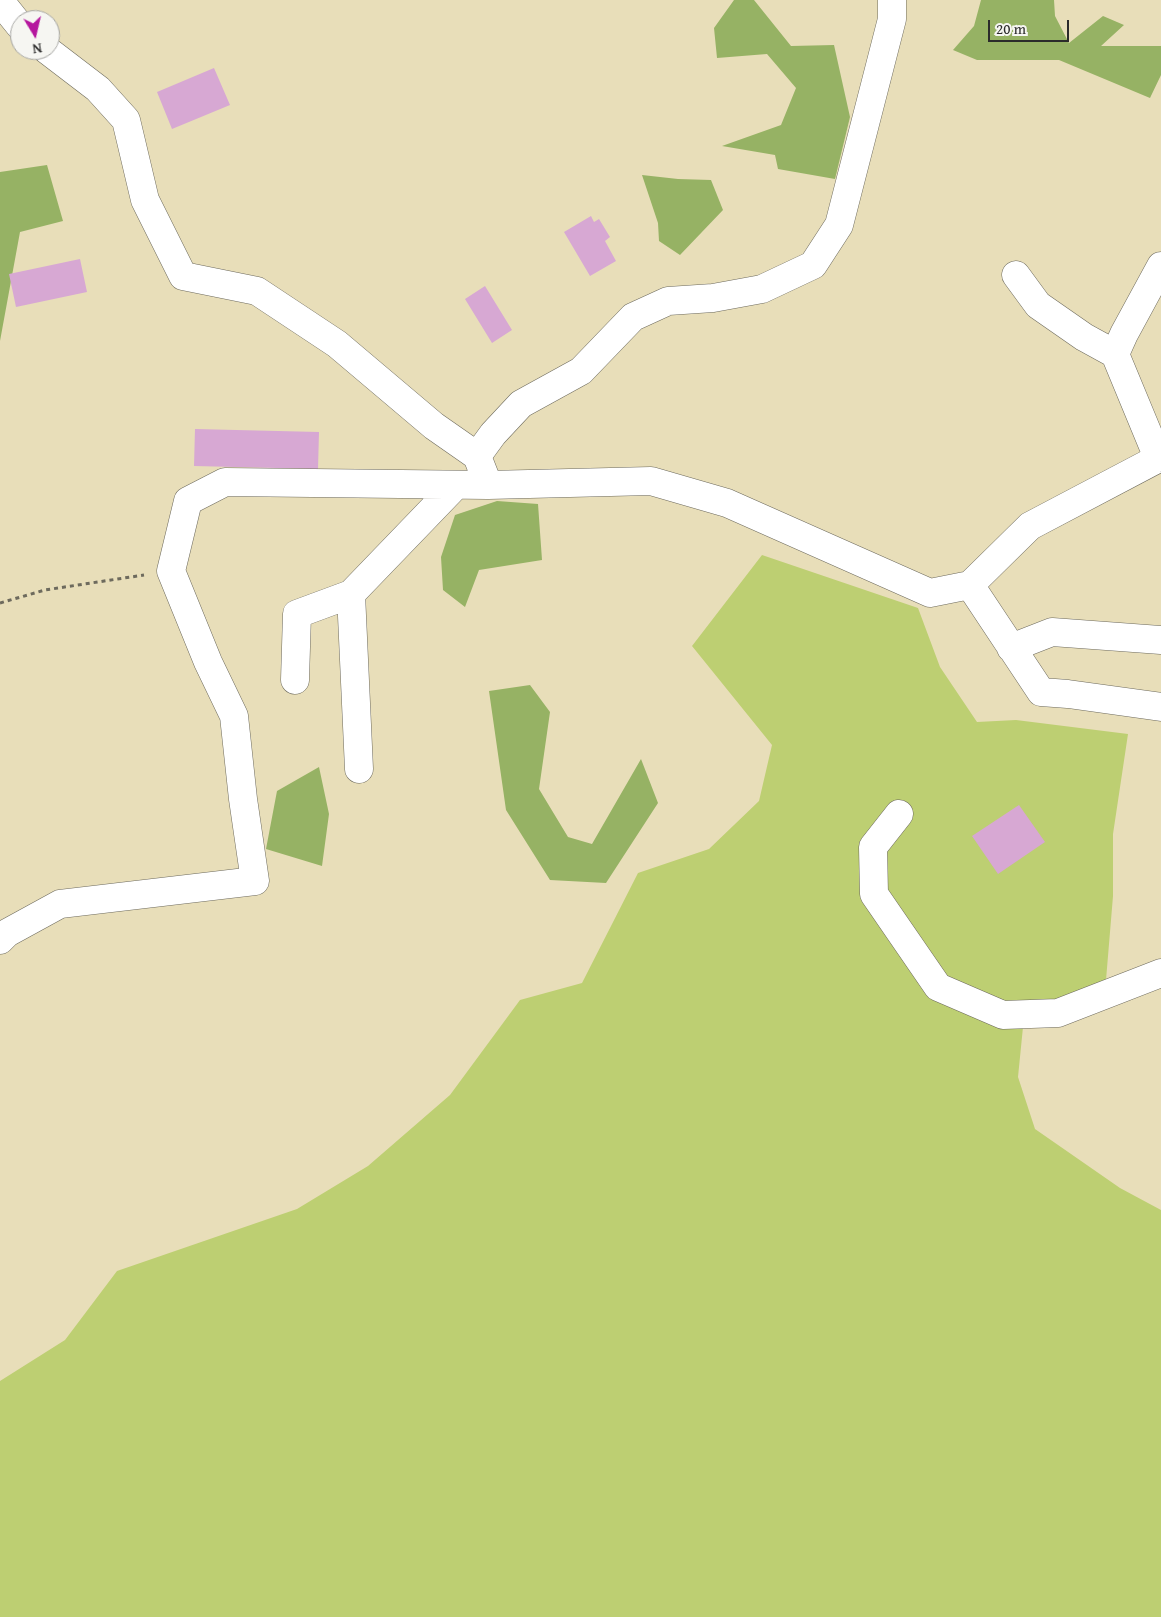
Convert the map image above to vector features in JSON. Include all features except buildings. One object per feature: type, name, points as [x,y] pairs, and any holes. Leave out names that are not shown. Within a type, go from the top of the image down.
[{"type":"street","points":[[477,456],[493,434],[521,404],[581,371],[633,317],[668,301],[713,298],[762,290],[813,265],[840,225],[892,19],[892,0]]},
{"type":"street","points":[[0,1],[10,14]]},
{"type":"street","points":[[60,60],[98,89],[126,120],[145,200],[182,276],[257,291],[337,344],[434,426],[477,456],[488,485]]},
{"type":"street","points":[[1115,354],[1161,266]]},
{"type":"street","points":[[0,940],[7,933],[60,904],[255,881],[243,799],[234,716],[208,662],[171,571],[188,501],[225,482],[488,485],[651,481],[727,503],[930,593],[970,585],[1030,526],[1159,457],[1115,354],[1084,337],[1038,306],[1016,275]]},
{"type":"street","points":[[295,680],[297,614],[351,594],[456,485]]},
{"type":"street","points":[[970,585],[1040,692],[1161,707]]},
{"type":"street","points":[[351,594],[358,769]]},
{"type":"street","points":[[1011,648],[1052,632],[1161,640]]},
{"type":"street","points":[[898,814],[873,847],[874,894],[938,987],[1003,1015],[1058,1013],[1161,973]]},
{"type":"path","points":[[0,603],[45,590],[171,571]]},
{"type":"green space","points":[[734,0],[754,0],[791,46],[834,45],[850,117],[835,179],[778,169],[775,155],[722,146],[781,125],[796,88],[767,54],[717,58],[714,28]]},
{"type":"green space","points":[[981,0],[1054,0],[1055,16],[1069,43],[1103,16],[1124,25],[1101,46],[1161,46],[1161,75],[1150,98],[1059,60],[977,60],[953,50],[974,26]]},
{"type":"green space","points":[[47,165],[63,221],[20,232],[0,341],[0,172]]},
{"type":"green space","points":[[642,175],[711,180],[723,210],[680,255],[659,241],[658,223]]},
{"type":"green space","points":[[497,501],[538,504],[542,560],[479,570],[465,607],[443,590],[441,557],[455,515]]},
{"type":"green space","points":[[762,555],[918,608],[940,667],[977,722],[1016,720],[1128,734],[1113,834],[1113,896],[1106,980],[1023,1027],[1018,1077],[1035,1129],[1120,1188],[1161,1210],[1161,1617],[0,1617],[0,1381],[65,1340],[117,1271],[297,1209],[368,1166],[450,1095],[520,1000],[582,983],[638,873],[709,849],[759,801],[772,745],[692,646]]},
{"type":"green space","points":[[530,685],[550,712],[539,789],[568,837],[592,844],[641,759],[658,803],[606,883],[550,880],[506,810],[489,691]]},
{"type":"green space","points":[[319,767],[329,814],[322,866],[266,849],[277,791]]}]
